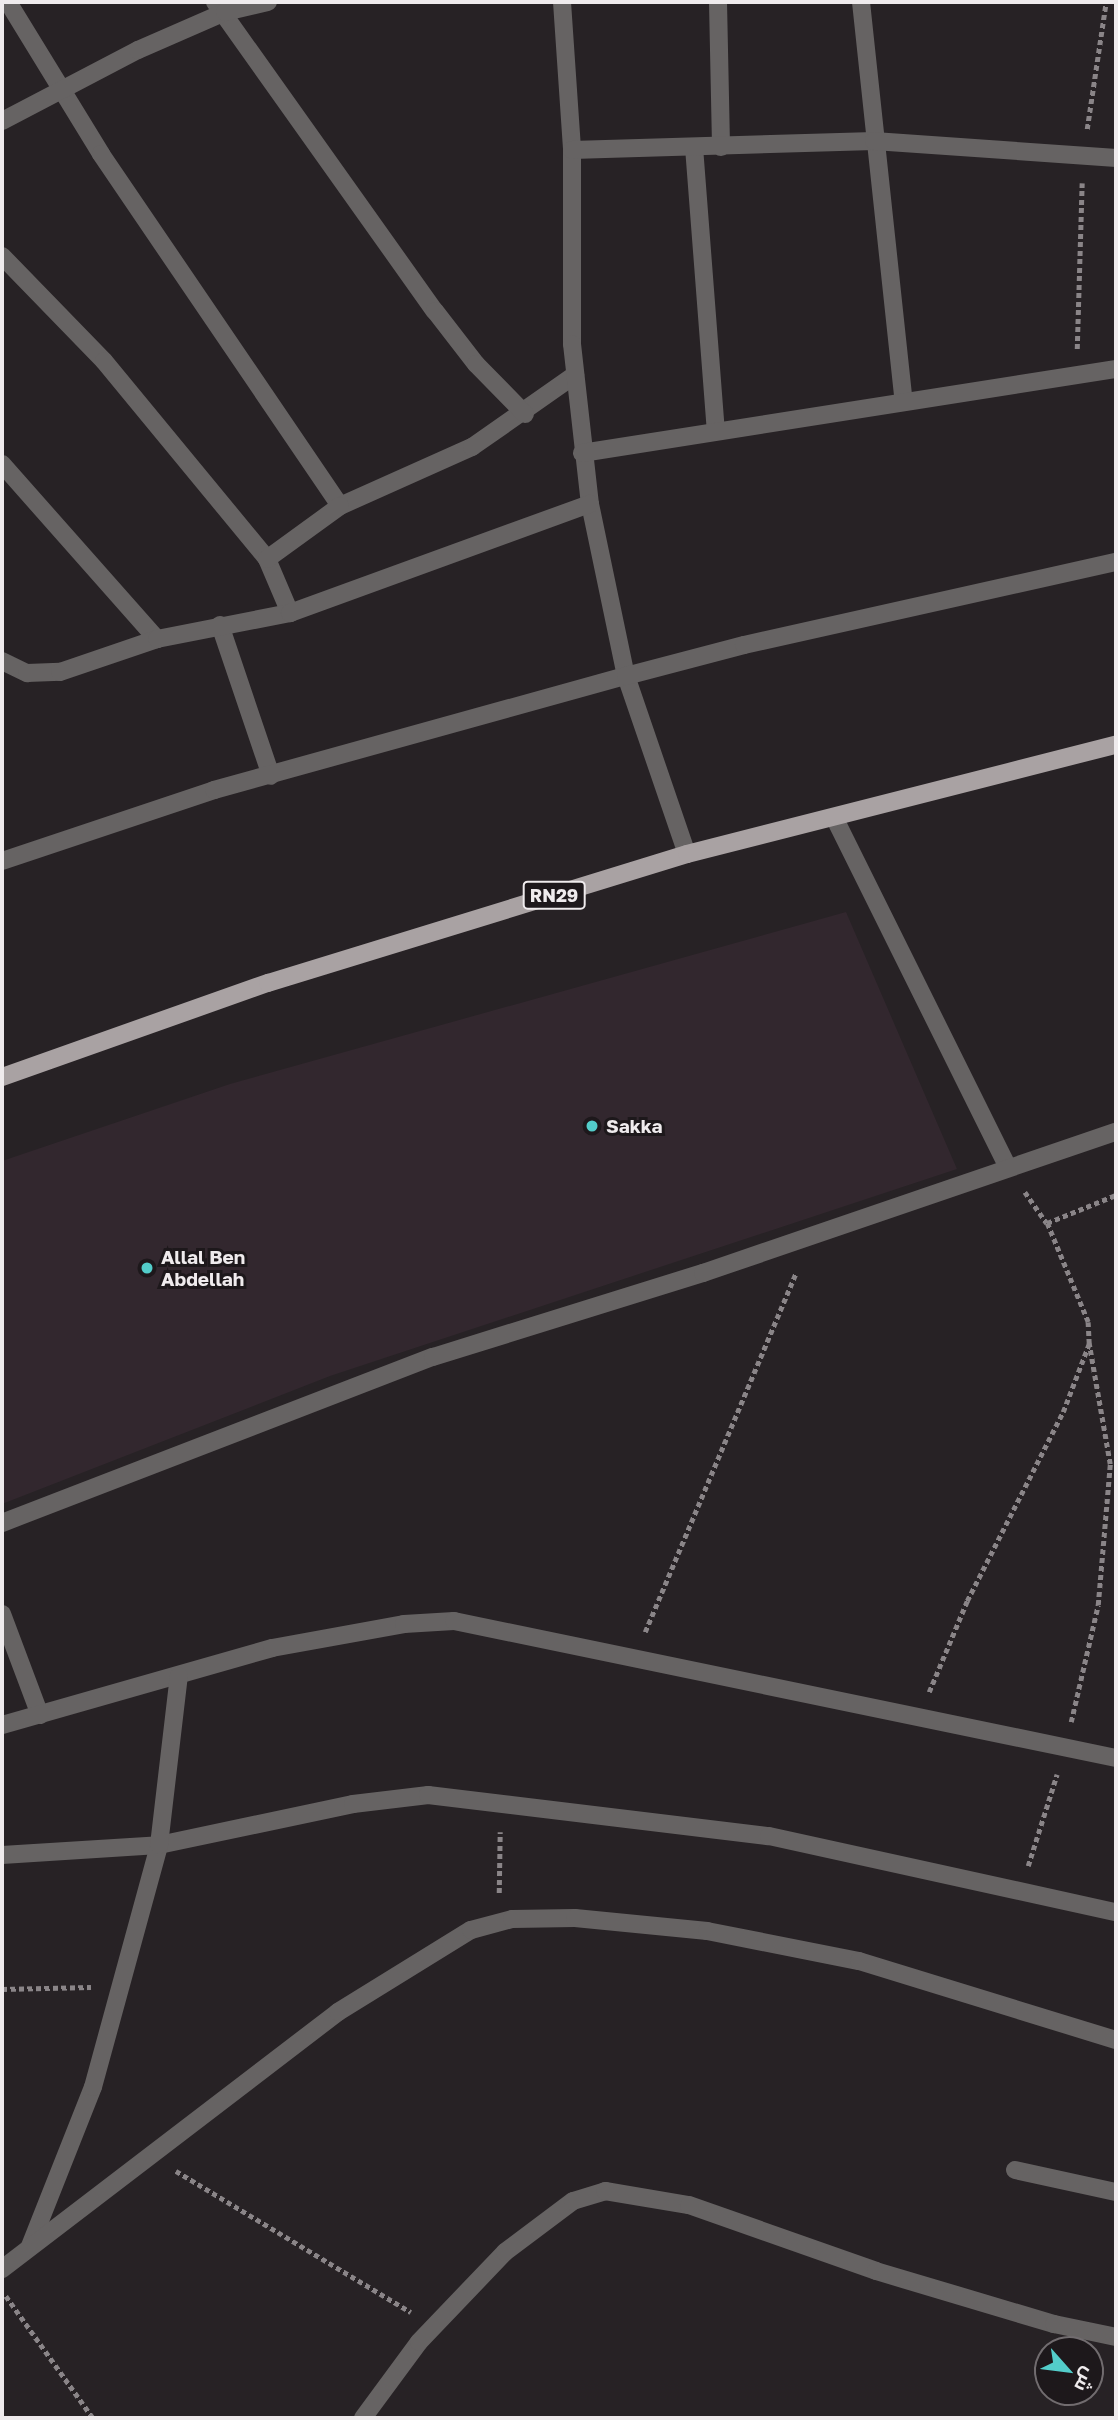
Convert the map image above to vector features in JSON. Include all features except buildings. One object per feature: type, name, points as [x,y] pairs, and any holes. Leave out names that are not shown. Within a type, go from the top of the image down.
[{"type":"main road","name":"RN29","points":[[2,1077],[268,983],[687,854],[1116,745]]},
{"type":"street","points":[[8,2],[64,89],[101,154],[340,506]]},
{"type":"street","points":[[2,121],[220,7],[268,2]]},
{"type":"street","points":[[562,2],[572,150],[575,374],[582,453],[626,676],[687,854]]},
{"type":"street","points":[[718,2],[722,147]]},
{"type":"street","points":[[861,2],[904,402]]},
{"type":"street","points":[[220,7],[435,311],[476,364],[525,414]]},
{"type":"street","points":[[572,150],[874,141],[1116,158]]},
{"type":"street","points":[[694,147],[716,431]]},
{"type":"street","points":[[2,256],[104,361],[267,559],[290,613]]},
{"type":"street","points":[[582,453],[1116,369]]},
{"type":"street","points":[[267,559],[340,506],[430,468],[525,414],[575,374]]},
{"type":"street","points":[[2,464],[157,639]]},
{"type":"street","points":[[2,661],[27,673],[60,672],[157,639],[290,613],[590,504]]},
{"type":"street","points":[[2,861],[214,790],[626,676],[744,645],[1116,562]]},
{"type":"street","points":[[220,625],[271,776]]},
{"type":"street","points":[[834,817],[1008,1167]]},
{"type":"street","points":[[2,1523],[433,1357],[703,1273],[813,1233],[1116,1132]]},
{"type":"street","points":[[2,1614],[40,1715]]},
{"type":"street","points":[[2,1724],[326,1637],[454,1621],[917,1719],[1116,1758]]},
{"type":"street","points":[[30,2246],[93,2087],[159,1844],[180,1676]]},
{"type":"street","points":[[2,1855],[159,1844],[353,1804],[428,1795],[500,1800],[769,1836],[1116,1912]]},
{"type":"street","points":[[2,2269],[148,2155],[416,1960],[471,1930],[498,1922],[575,1918],[706,1930],[859,1961],[1116,2040]]},
{"type":"street","points":[[1015,2170],[1116,2192]]},
{"type":"street","points":[[363,2418],[434,2326],[505,2252],[572,2201],[605,2190],[689,2205],[876,2271],[1054,2324],[1116,2337]]},
{"type":"path","points":[[1076,375],[1083,155],[1106,2]]},
{"type":"path","points":[[1020,1893],[1065,1749],[1098,1605],[1110,1464],[1088,1344],[1088,1322],[1047,1223],[1116,1195]]},
{"type":"path","points":[[635,1658],[813,1233]]},
{"type":"path","points":[[917,1719],[967,1601],[1063,1412],[1088,1344]]},
{"type":"path","points":[[498,1922],[500,1800]]},
{"type":"path","points":[[2,1989],[120,1986]]},
{"type":"path","points":[[148,2155],[434,2326]]},
{"type":"path","points":[[2,2290],[93,2418]]},
{"type":"shaded area","name":"Sakka","points":[[846,912],[957,1169],[330,1376],[2,1504],[2,1161],[230,1084]]},
{"type":"place","name":"Sakka","points":[[592,1126]]},
{"type":"place","name":"Allal Ben Abdellah","points":[[147,1268]]}]
